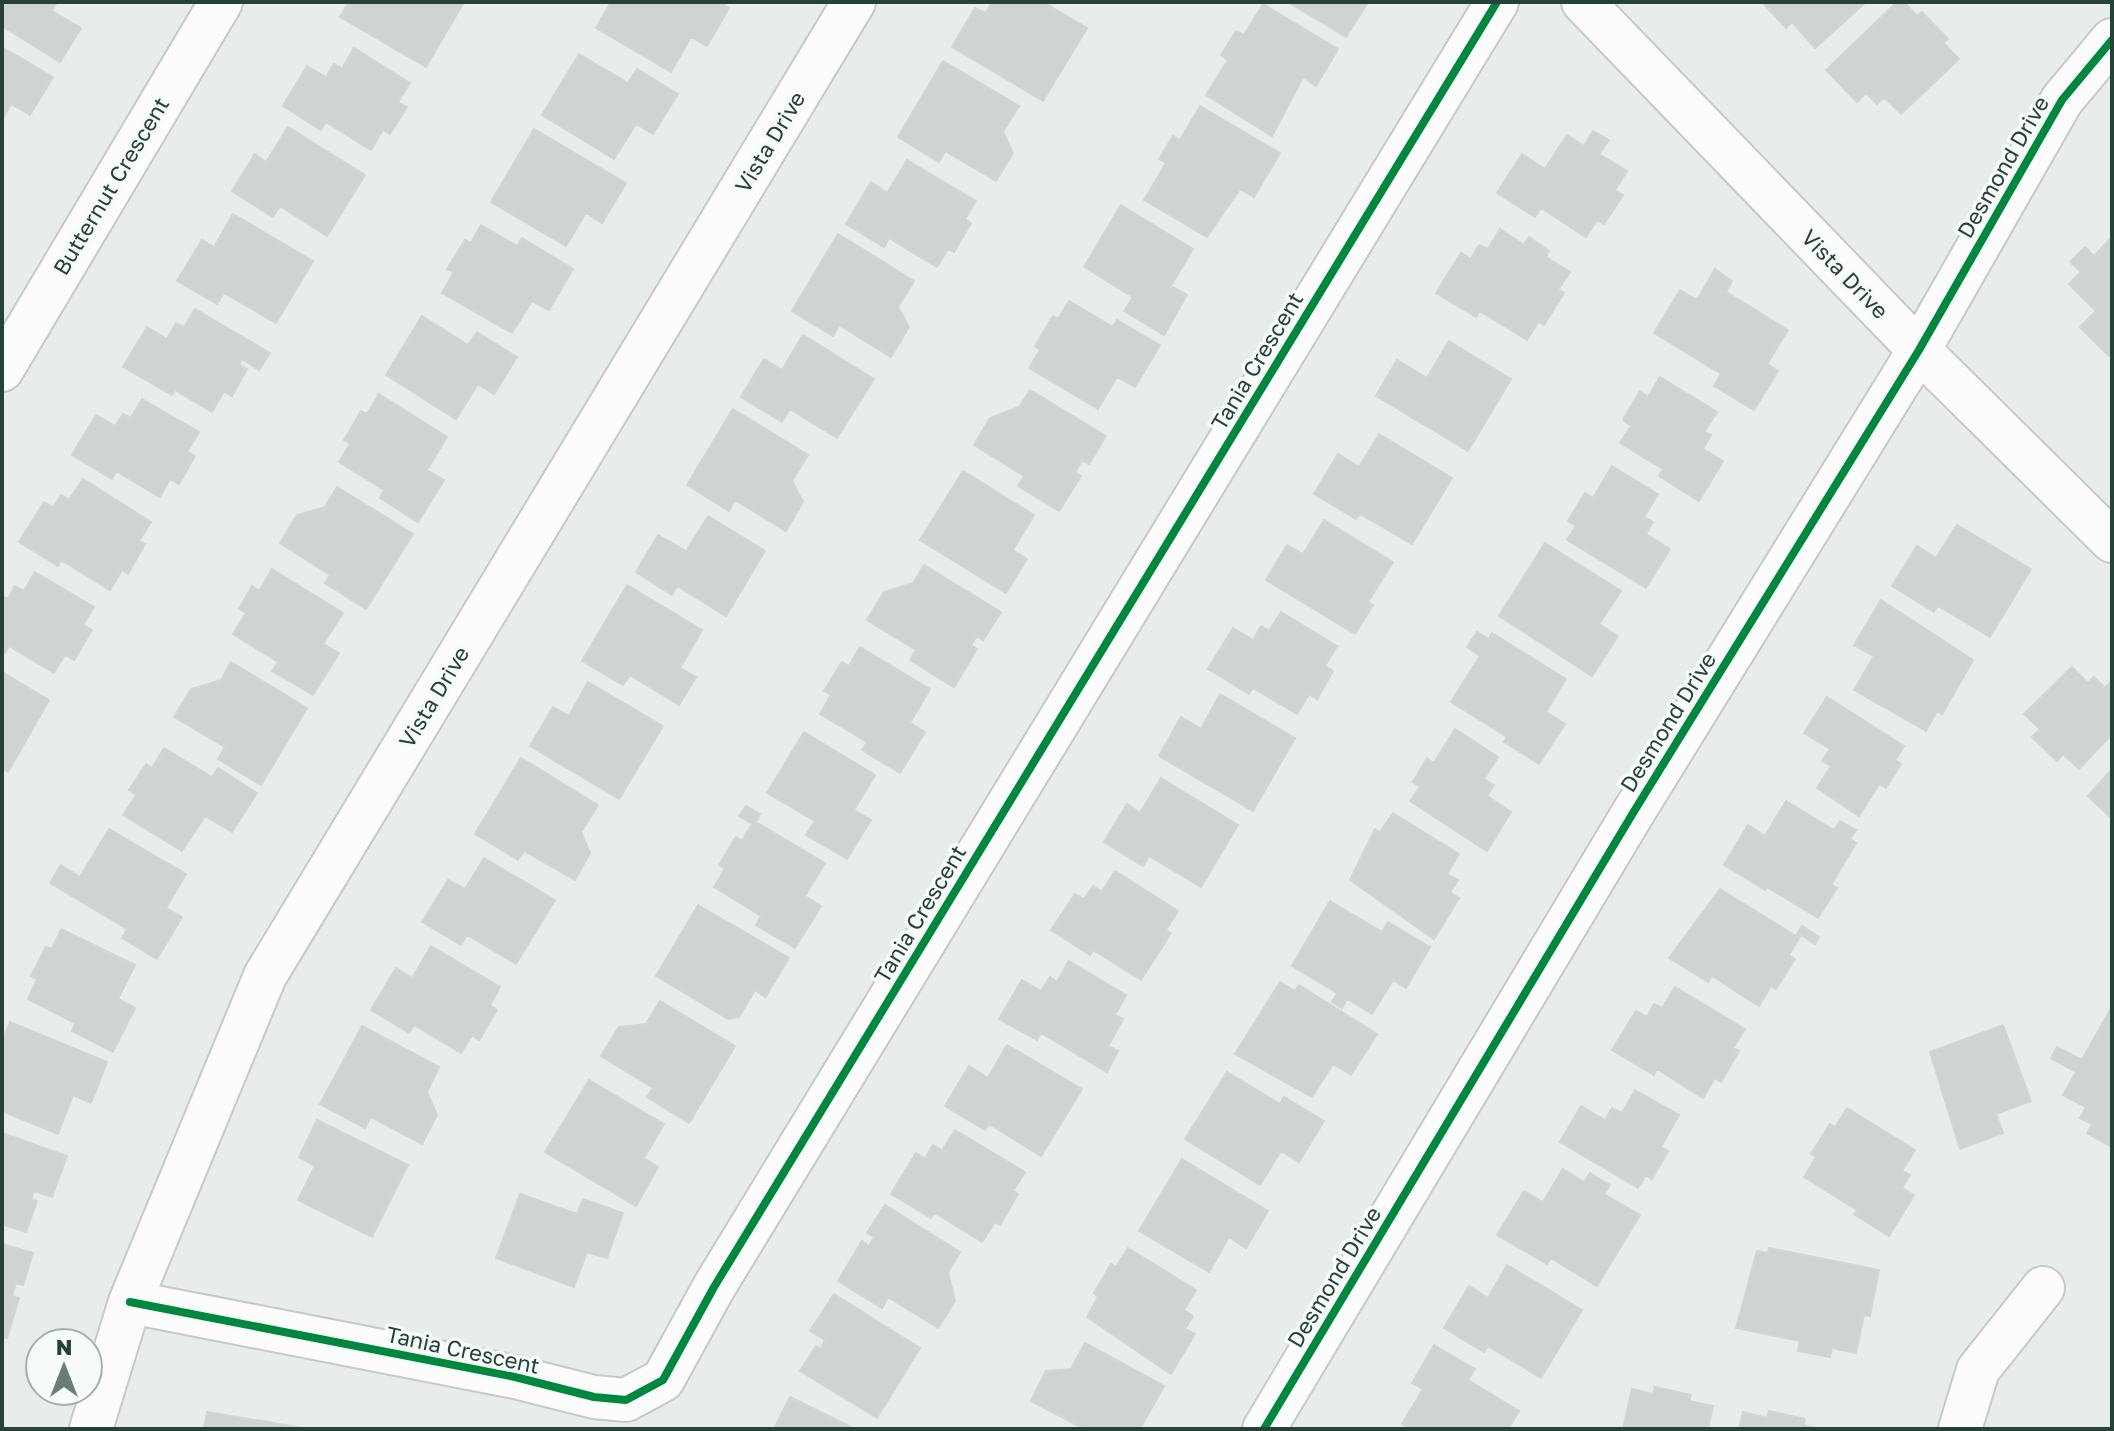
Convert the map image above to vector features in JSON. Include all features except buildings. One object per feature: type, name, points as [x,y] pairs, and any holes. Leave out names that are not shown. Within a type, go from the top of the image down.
[{"type":"street","name":"Butternut Crescent","points":[[2,370],[221,2]]},
{"type":"street","name":"Vista Drive","points":[[91,1429],[130,1302],[265,976],[854,2]]},
{"type":"street","name":"Tania Crescent","points":[[130,1302],[515,1377],[594,1397],[626,1400],[663,1380],[714,1287],[1497,2]]},
{"type":"street","name":"Vista Drive","points":[[1583,2],[1919,350],[2112,541]]},
{"type":"street","name":"Desmond Drive","points":[[1264,1429],[1633,813],[1919,350],[2062,100],[2112,40]]},
{"type":"street","points":[[1960,1429],[1978,1370],[2043,1288]]},
{"type":"cycle path","points":[[130,1302],[515,1377],[594,1397],[626,1400],[663,1380],[714,1287],[1497,2]]},
{"type":"cycle path","points":[[1264,1429],[1633,813],[1919,350],[2062,100],[2112,40]]}]
